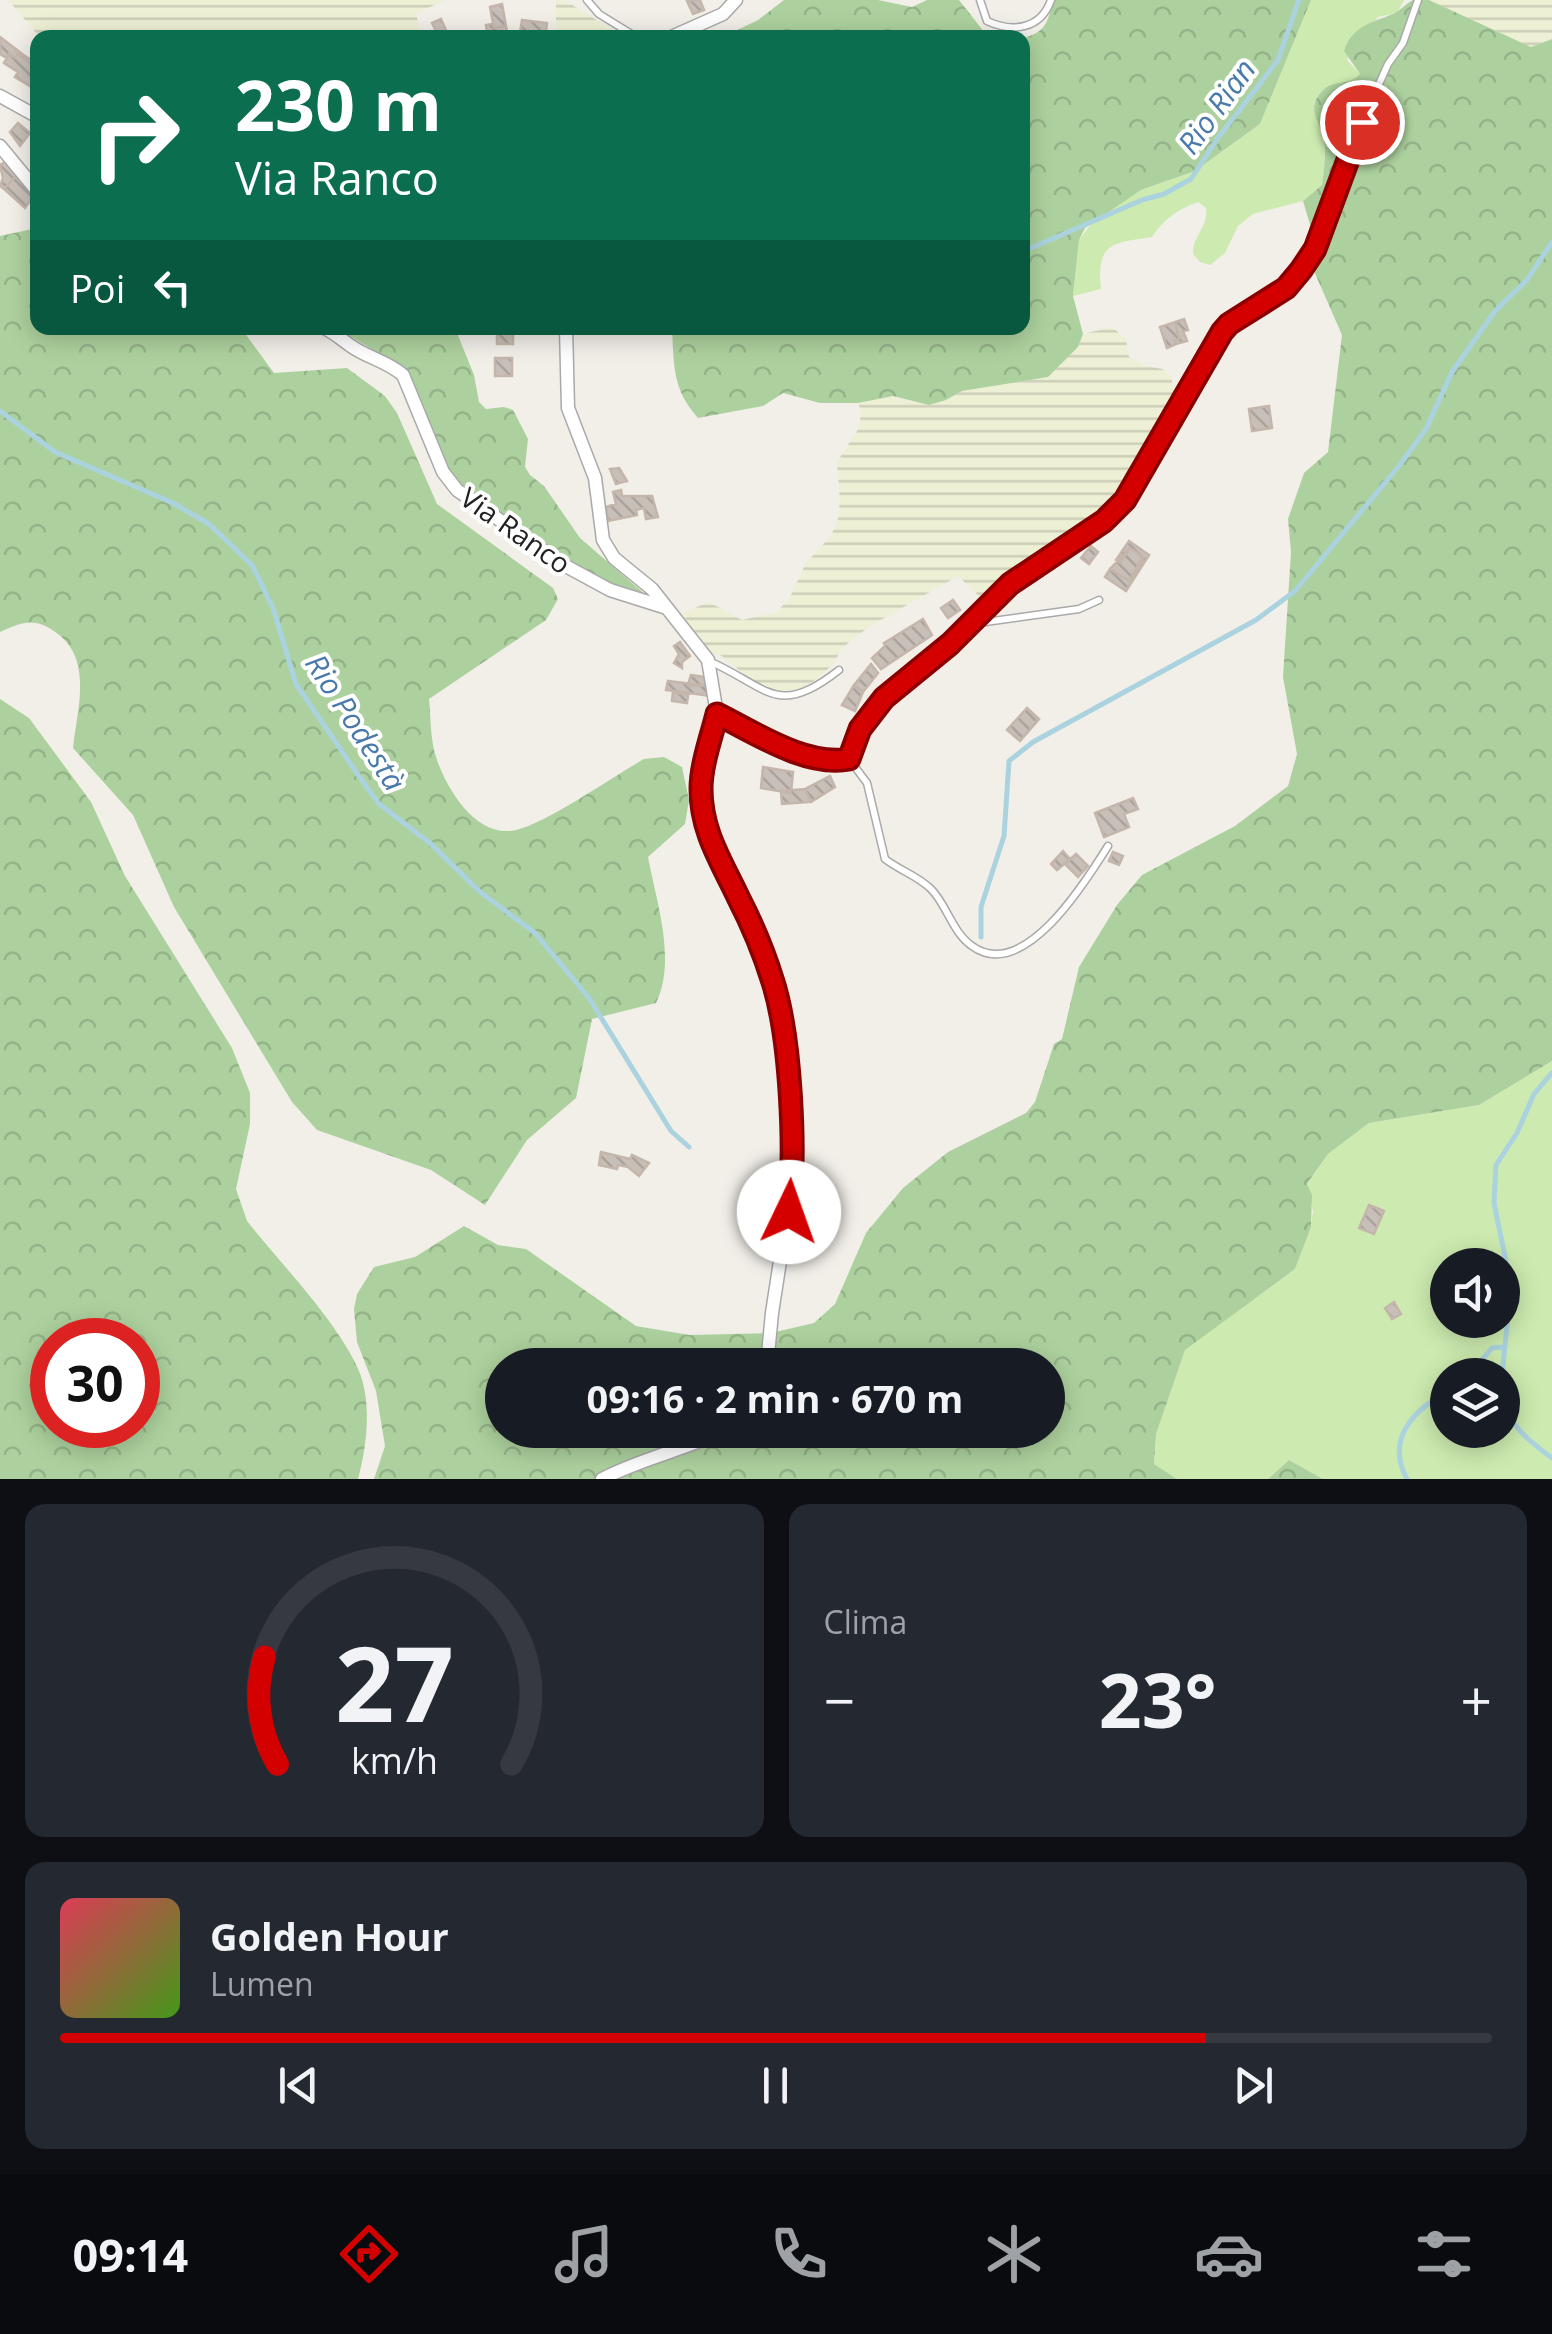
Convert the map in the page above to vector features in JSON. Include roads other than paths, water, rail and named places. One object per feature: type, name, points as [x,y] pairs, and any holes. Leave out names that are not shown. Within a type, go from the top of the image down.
[{"type":"street","points":[[687,30],[722,14],[736,0]]},
{"type":"street","points":[[0,96],[30,113]]},
{"type":"street","points":[[0,146],[30,182]]},
{"type":"street","name":"Via Ranco","points":[[339,335],[352,347],[391,364],[403,375],[443,472],[456,490],[562,564],[610,590],[668,608]]},
{"type":"street","points":[[566,335],[568,408],[595,478],[603,540],[614,558],[652,589],[708,660],[717,714],[701,787],[704,823],[721,868],[757,938],[782,1019],[792,1184],[769,1348]]},
{"type":"street","points":[[602,1479],[651,1456],[679,1448]]},
{"type":"lane","points":[[587,0],[600,14],[625,30]]},
{"type":"lane","points":[[980,0],[987,21],[1004,28],[1036,23],[1046,14],[1050,0]]},
{"type":"lane","points":[[849,759],[860,729],[884,698],[1010,584],[1115,511],[1222,332],[1286,288],[1301,270],[1315,249],[1362,122],[1388,64],[1403,43],[1418,0]]},
{"type":"lane","points":[[970,624],[1080,609],[1099,600]]},
{"type":"lane","points":[[708,660],[771,696],[810,691],[840,670]]},
{"type":"lane","points":[[717,714],[777,746],[838,761],[849,759]]},
{"type":"lane","points":[[849,759],[867,783],[885,859],[930,888],[962,938],[992,956],[1010,954],[1044,930],[1067,906],[1108,846]]},
{"type":"waterway","name":"Rio Rian","points":[[1030,249],[1164,194],[1191,179],[1278,60],[1299,0]]},
{"type":"waterway","points":[[981,937],[981,907],[1004,836],[1009,761],[1033,742],[1256,620],[1295,591],[1399,466],[1426,429],[1452,372],[1495,311],[1527,280],[1552,242]]},
{"type":"waterway","name":"Rio Podestà","points":[[0,411],[55,452],[173,503],[209,524],[252,565],[273,608],[296,684],[379,804],[431,844],[480,892],[535,933],[589,998],[671,1131],[689,1147]]},
{"type":"waterway","points":[[1504,1358],[1511,1286],[1494,1203],[1496,1165],[1517,1133],[1534,1094],[1552,1073]]},
{"type":"waterway","points":[[1483,1358],[1492,1348],[1503,1347]]},
{"type":"waterway","points":[[1407,1479],[1399,1451],[1401,1438],[1414,1416],[1430,1403]]},
{"type":"waterway","points":[[1520,1431],[1552,1458]]}]
